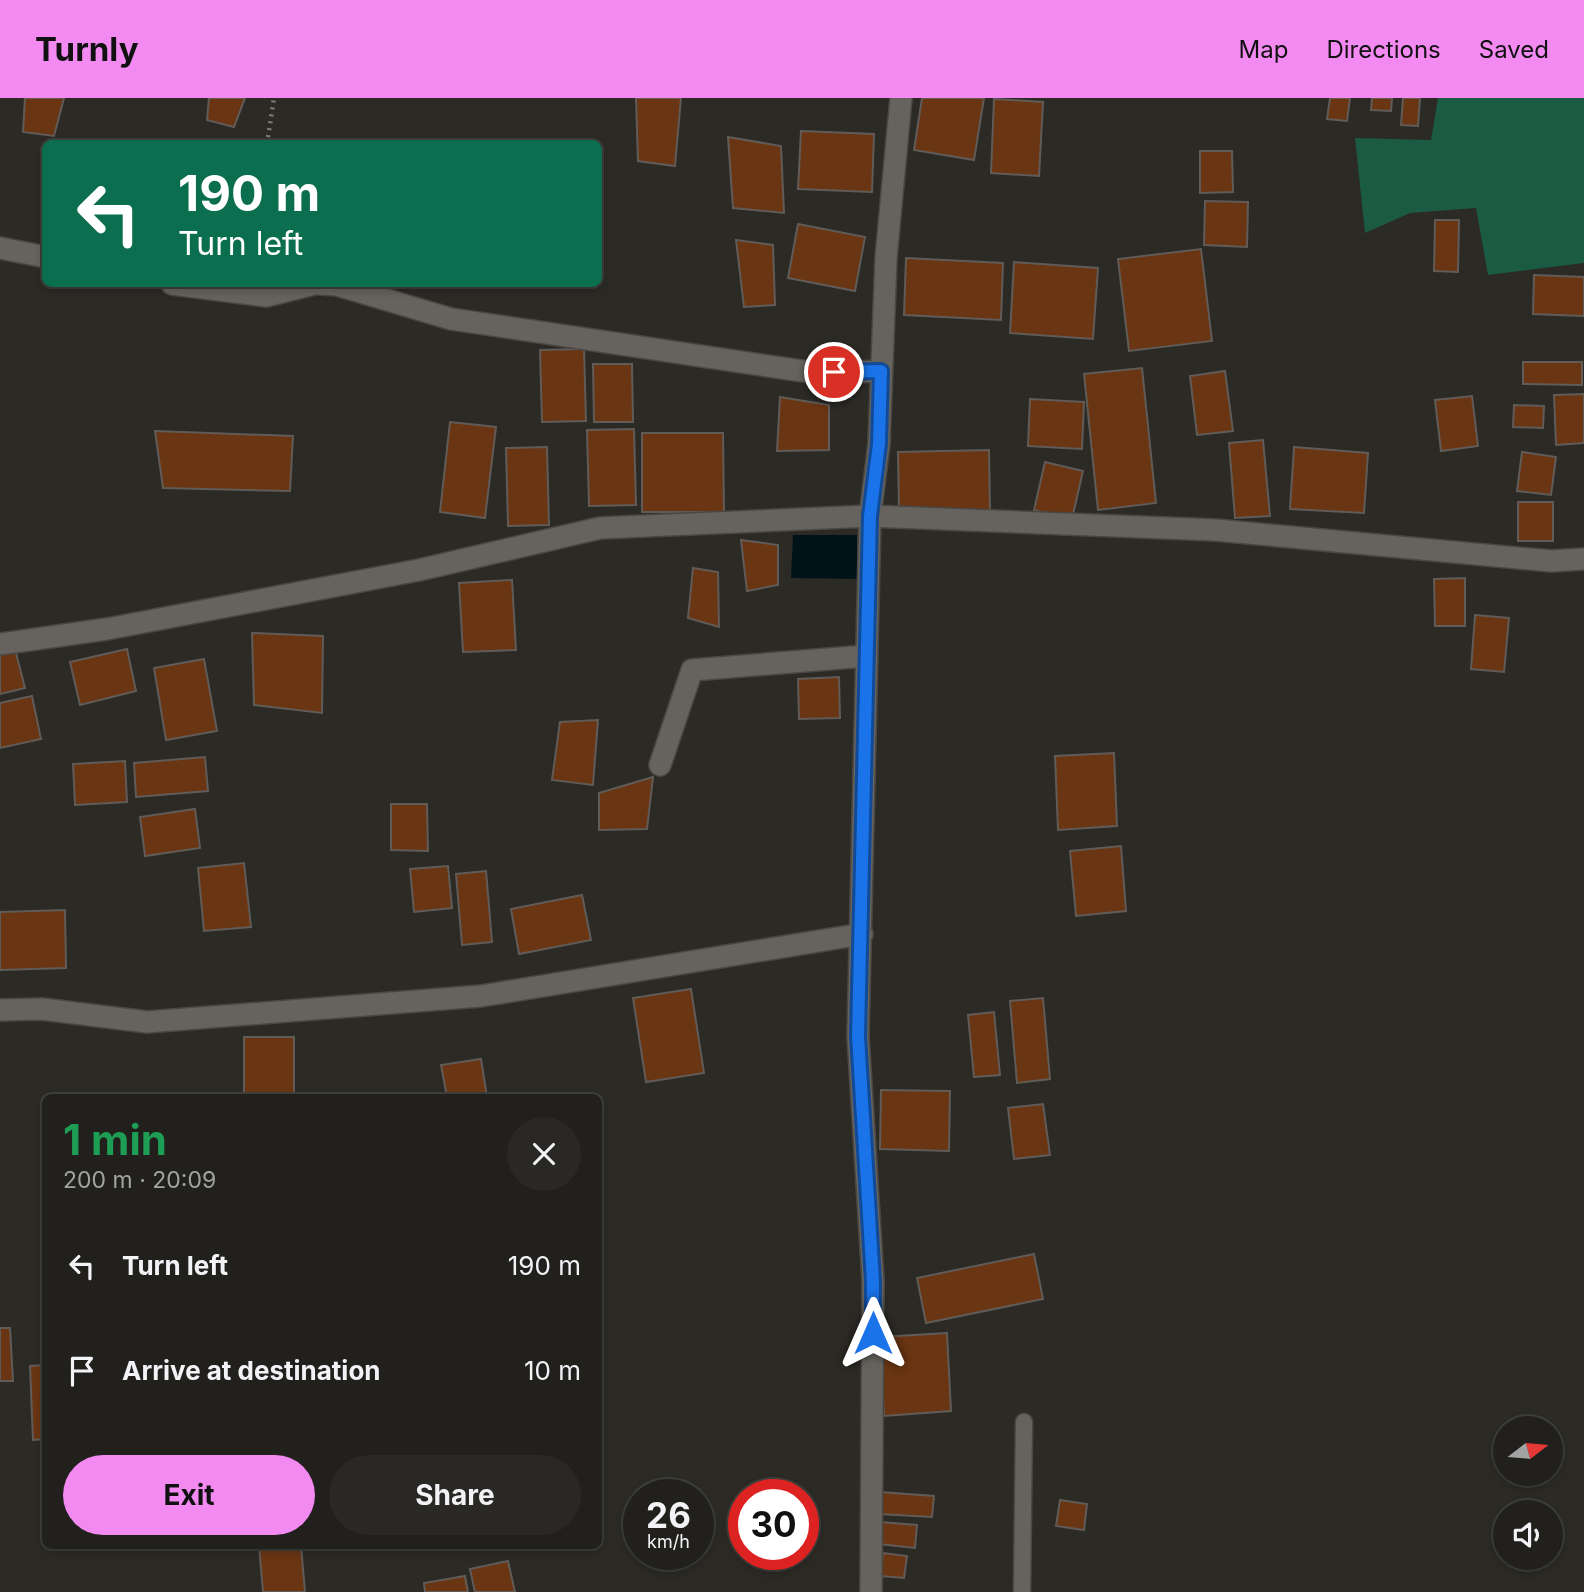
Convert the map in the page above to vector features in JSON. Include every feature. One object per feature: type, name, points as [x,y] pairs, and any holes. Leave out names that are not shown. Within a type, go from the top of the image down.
[{"type":"street","points":[[871,1592],[873,1281],[858,1036],[870,516],[879,444],[886,258],[901,98]]},
{"type":"street","points":[[0,248],[42,256]]},
{"type":"street","points":[[196,287],[266,296],[302,287]]},
{"type":"street","points":[[344,287],[451,319],[816,373],[881,371]]},
{"type":"street","points":[[0,643],[107,629],[419,570],[600,528],[870,516],[1215,530],[1551,561],[1584,559]]},
{"type":"street","points":[[660,765],[692,670],[866,656]]},
{"type":"street","points":[[0,1010],[42,1009],[147,1022],[481,996],[862,934]]},
{"type":"lane","points":[[1022,1592],[1024,1422]]},
{"type":"path","points":[[268,140],[274,98]]},
{"type":"green space","points":[[1438,98],[1584,98],[1584,263],[1488,275],[1476,208],[1410,213],[1365,233],[1355,138],[1431,140]]},
{"type":"shaded area","points":[[793,535],[857,535],[857,579],[791,578]]},
{"type":"building","points":[[25,98],[64,98],[54,136],[23,132]]},
{"type":"building","points":[[209,98],[245,98],[234,127],[207,120]]},
{"type":"building","points":[[636,98],[681,98],[675,166],[638,161]]},
{"type":"building","points":[[922,98],[984,98],[974,160],[914,150]]},
{"type":"building","points":[[1330,98],[1350,98],[1347,121],[1327,119]]},
{"type":"building","points":[[1372,98],[1392,98],[1391,111],[1371,110]]},
{"type":"building","points":[[1403,98],[1420,98],[1418,126],[1401,125]]},
{"type":"building","points":[[994,99],[1043,102],[1039,176],[991,173]]},
{"type":"building","points":[[801,131],[874,134],[872,192],[798,189]]},
{"type":"building","points":[[728,137],[781,146],[784,213],[733,208]]},
{"type":"building","points":[[1200,151],[1232,151],[1233,192],[1200,193]]},
{"type":"building","points":[[1205,201],[1248,202],[1247,247],[1204,245]]},
{"type":"building","points":[[1435,220],[1459,220],[1458,272],[1434,271]]},
{"type":"building","points":[[798,224],[865,237],[855,291],[788,278]]},
{"type":"building","points":[[736,240],[773,245],[775,305],[744,307]]},
{"type":"building","points":[[1201,249],[1212,341],[1129,351],[1118,259]]},
{"type":"building","points":[[906,258],[1003,263],[1001,320],[904,315]]},
{"type":"building","points":[[1014,262],[1098,268],[1093,339],[1010,333]]},
{"type":"building","points":[[1534,275],[1584,277],[1584,316],[1533,314]]},
{"type":"building","points":[[584,349],[586,421],[542,422],[540,350]]},
{"type":"building","points":[[1523,362],[1582,362],[1582,385],[1523,384]]},
{"type":"building","points":[[593,364],[632,364],[633,422],[594,422]]},
{"type":"building","points":[[1142,368],[1156,503],[1098,510],[1084,374]]},
{"type":"building","points":[[1225,371],[1233,431],[1197,435],[1190,376]]},
{"type":"building","points":[[1584,394],[1584,443],[1556,445],[1554,395]]},
{"type":"building","points":[[1472,396],[1478,446],[1441,451],[1435,400]]},
{"type":"building","points":[[780,397],[829,405],[829,450],[777,451]]},
{"type":"building","points":[[1030,399],[1084,402],[1082,449],[1028,446]]},
{"type":"building","points":[[1514,405],[1544,406],[1543,428],[1513,427]]},
{"type":"building","points":[[450,422],[496,427],[485,518],[440,512]]},
{"type":"building","points":[[634,429],[636,505],[589,506],[587,430]]},
{"type":"building","points":[[155,431],[293,436],[290,491],[163,488]]},
{"type":"building","points":[[642,433],[723,433],[724,512],[642,512]]},
{"type":"building","points":[[1263,440],[1270,516],[1235,518],[1229,443]]},
{"type":"building","points":[[547,447],[549,525],[508,526],[506,448]]},
{"type":"building","points":[[1294,447],[1368,453],[1364,513],[1290,509]]},
{"type":"building","points":[[989,450],[990,511],[899,512],[898,452]]},
{"type":"building","points":[[1522,452],[1556,457],[1551,495],[1517,491]]},
{"type":"building","points":[[1045,462],[1083,471],[1072,519],[1034,510]]},
{"type":"building","points":[[1518,502],[1553,502],[1553,541],[1518,541]]},
{"type":"building","points":[[741,540],[778,545],[778,585],[747,591]]},
{"type":"building","points":[[693,568],[718,572],[719,627],[688,618]]},
{"type":"building","points":[[1465,578],[1465,626],[1435,626],[1434,579]]},
{"type":"building","points":[[512,580],[516,650],[463,652],[459,583]]},
{"type":"building","points":[[1475,615],[1509,618],[1504,672],[1471,669]]},
{"type":"building","points":[[252,633],[323,636],[322,713],[254,705]]},
{"type":"building","points":[[15,649],[25,688],[0,694],[0,653]]},
{"type":"building","points":[[127,649],[136,691],[80,705],[70,662]]},
{"type":"building","points":[[204,659],[217,731],[166,740],[154,668]]},
{"type":"building","points":[[839,677],[840,718],[799,719],[798,679]]},
{"type":"building","points":[[32,696],[41,739],[0,748],[0,703]]},
{"type":"building","points":[[598,720],[593,785],[552,780],[560,722]]},
{"type":"building","points":[[1114,753],[1117,826],[1058,830],[1055,756]]},
{"type":"building","points":[[205,757],[208,791],[136,797],[134,763]]},
{"type":"building","points":[[125,761],[127,802],[75,805],[73,764]]},
{"type":"building","points":[[653,777],[647,829],[599,830],[599,793]]},
{"type":"building","points":[[391,804],[427,804],[428,851],[391,850]]},
{"type":"building","points":[[195,809],[200,848],[145,856],[140,817]]},
{"type":"building","points":[[1121,846],[1126,911],[1076,916],[1070,851]]},
{"type":"building","points":[[244,863],[251,927],[204,931],[198,868]]},
{"type":"building","points":[[448,866],[452,908],[414,912],[410,869]]},
{"type":"building","points":[[486,871],[492,942],[462,945],[456,874]]},
{"type":"building","points":[[582,895],[591,940],[519,954],[511,909]]},
{"type":"building","points":[[65,910],[66,968],[0,970],[0,912]]},
{"type":"building","points":[[691,989],[704,1073],[646,1082],[633,998]]},
{"type":"building","points":[[1043,998],[1050,1079],[1017,1083],[1010,1001]]},
{"type":"building","points":[[994,1012],[1000,1075],[974,1077],[968,1015]]},
{"type":"building","points":[[244,1037],[294,1037],[294,1094],[244,1094]]},
{"type":"building","points":[[481,1059],[487,1094],[446,1094],[441,1065]]},
{"type":"building","points":[[881,1090],[950,1091],[949,1151],[880,1149]]},
{"type":"building","points":[[1043,1104],[1050,1155],[1014,1159],[1008,1108]]},
{"type":"building","points":[[1034,1254],[1043,1299],[926,1323],[917,1278]]},
{"type":"building","points":[[0,1328],[10,1328],[13,1381],[0,1381]]},
{"type":"building","points":[[947,1333],[951,1411],[884,1416],[880,1337]]},
{"type":"building","points":[[42,1365],[42,1439],[33,1440],[30,1366]]},
{"type":"building","points":[[880,1492],[934,1496],[932,1517],[879,1514]]},
{"type":"building","points":[[1060,1500],[1087,1504],[1084,1530],[1056,1526]]},
{"type":"building","points":[[880,1522],[917,1525],[915,1548],[879,1544]]},
{"type":"building","points":[[259,1549],[301,1549],[305,1592],[263,1592]]},
{"type":"building","points":[[883,1553],[907,1556],[904,1578],[881,1576]]},
{"type":"building","points":[[508,1561],[515,1592],[475,1592],[470,1569]]},
{"type":"building","points":[[465,1576],[468,1592],[425,1592],[424,1583]]},
{"type":"route","points":[[834,372],[881,371],[879,444],[870,516],[858,1036],[873,1281],[873,1333]]}]
